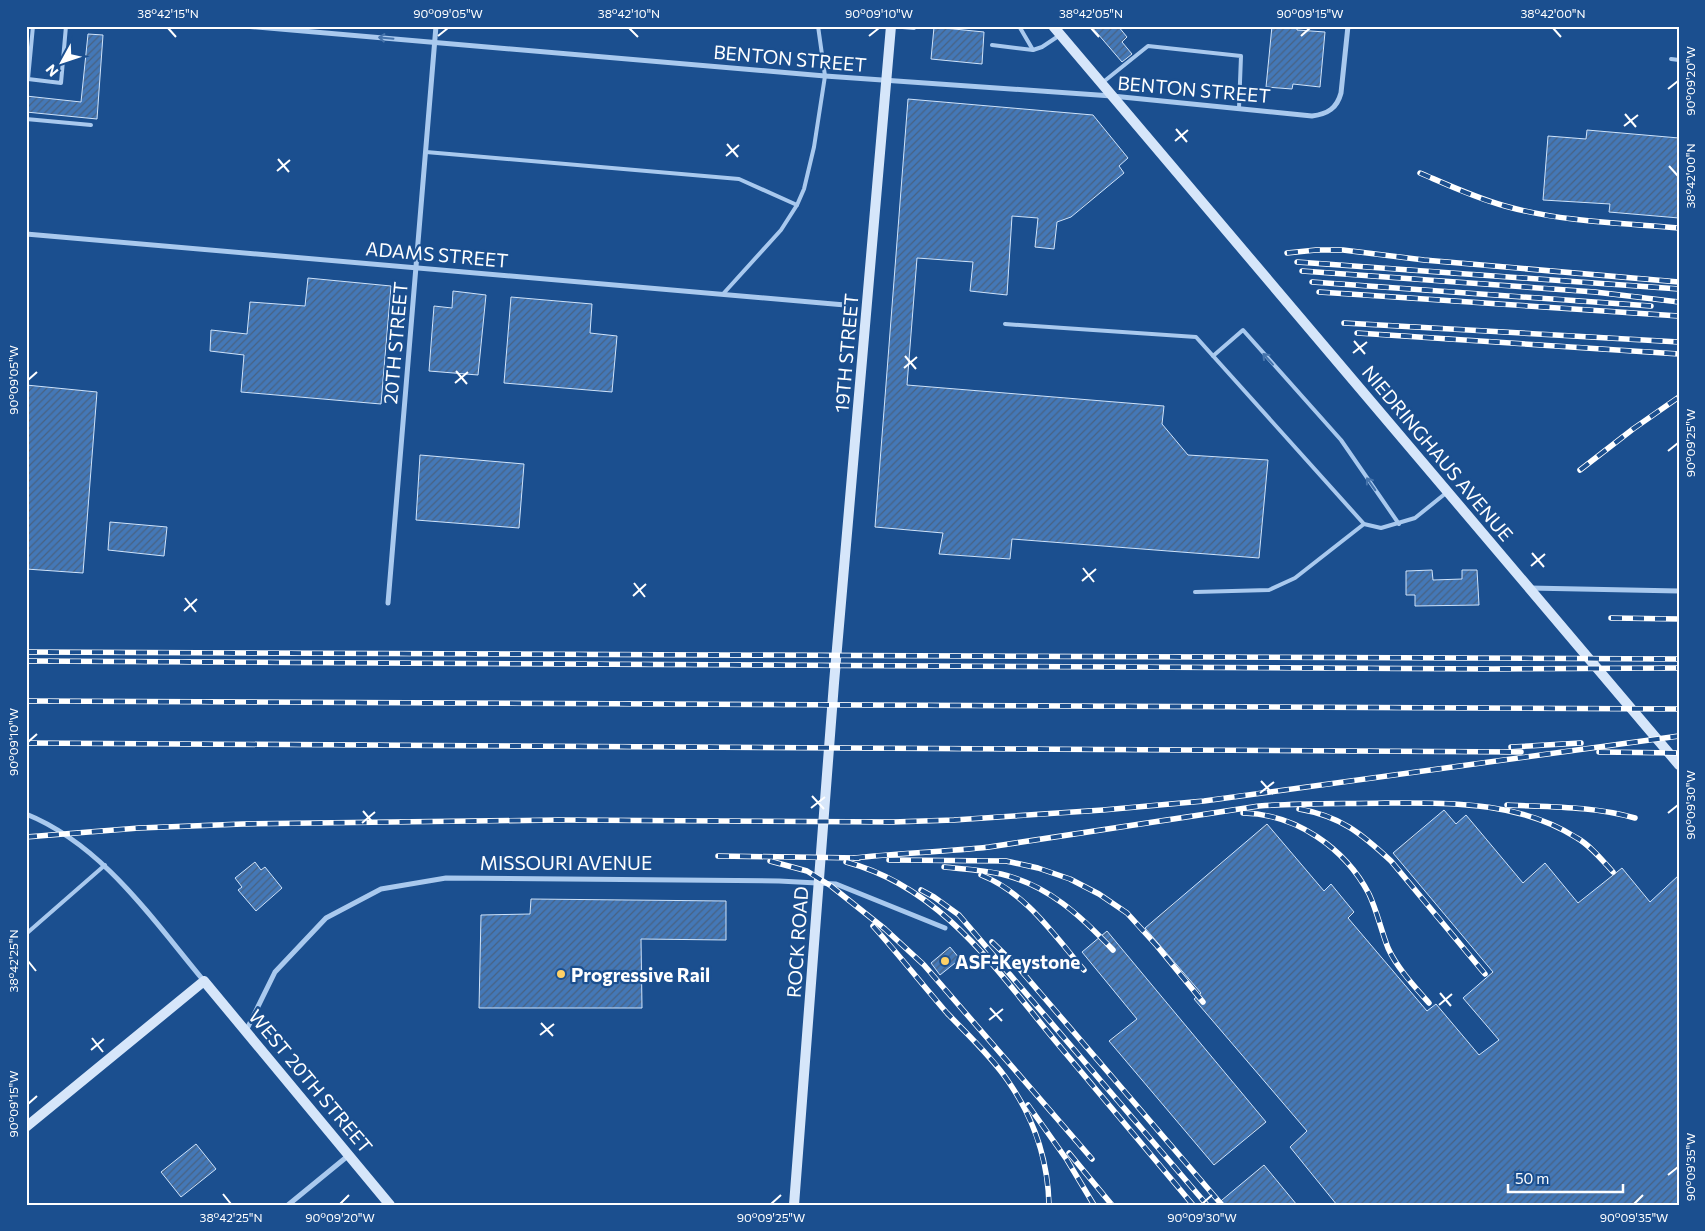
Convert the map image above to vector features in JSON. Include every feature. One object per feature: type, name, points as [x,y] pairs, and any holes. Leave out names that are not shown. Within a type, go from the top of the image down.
[{"type":"street","name":"BENTON STREET","points":[[244,26],[825,76],[1112,96],[1312,116],[1323,115],[1333,109],[1339,102],[1348,26]]},
{"type":"street","name":"20TH STREET","points":[[388,603],[436,26]]},
{"type":"street","name":"19TH STREET","points":[[834,682],[891,26]]},
{"type":"street","name":"NIEDRINGHAUS AVENUE","points":[[1052,26],[1679,765]]},
{"type":"street","name":"ADAMS STREET","points":[[26,234],[845,305]]},
{"type":"street","points":[[1529,588],[1679,591]]},
{"type":"street","name":"ROCK ROAD","points":[[794,1205],[834,682]]},
{"type":"street","points":[[26,814],[63,833],[104,865],[129,891],[204,981],[26,1127]]},
{"type":"street","name":"MISSOURI AVENUE","points":[[246,1031],[275,972],[326,918],[381,889],[446,878],[780,881],[836,884],[945,928]]},
{"type":"street","name":"WEST 20TH STREET","points":[[204,981],[390,1205]]},
{"type":"street","points":[[288,1205],[349,1155]]},
{"type":"lane","points":[[33,26],[28,79],[60,83],[66,26]]},
{"type":"lane","points":[[723,294],[781,230],[797,205],[809,172],[825,76],[818,26]]},
{"type":"lane","points":[[891,26],[914,28],[915,26]]},
{"type":"lane","points":[[1019,26],[1033,50]]},
{"type":"lane","points":[[992,46],[1033,50],[1042,47],[1060,34]]},
{"type":"lane","points":[[1102,84],[1148,46],[1241,56],[1239,108]]},
{"type":"lane","points":[[1671,59],[1679,60]]},
{"type":"lane","points":[[26,119],[91,125]]},
{"type":"lane","points":[[426,152],[739,179],[797,205]]},
{"type":"lane","points":[[1004,324],[1196,337],[1364,524],[1381,528],[1415,518],[1448,491]]},
{"type":"lane","points":[[1213,356],[1243,330],[1341,440],[1399,524]]},
{"type":"lane","points":[[1195,592],[1269,590],[1295,578],[1364,524]]},
{"type":"lane","points":[[26,934],[104,865]]},
{"type":"building","points":[[1091,26],[1118,26],[1127,37],[1122,42],[1132,54],[1122,62]]},
{"type":"building","points":[[1272,26],[1297,26],[1297,30],[1325,32],[1320,87],[1293,84],[1292,89],[1266,87]]},
{"type":"building","points":[[934,27],[984,32],[982,64],[931,59]]},
{"type":"building","points":[[88,34],[103,35],[97,119],[26,112],[26,96],[81,102]]},
{"type":"building","points":[[908,99],[1093,115],[1128,158],[1119,166],[1124,173],[1071,217],[1057,222],[1054,249],[1035,247],[1038,218],[1012,216],[1007,295],[970,291],[973,262],[917,258],[907,385],[1164,406],[1162,424],[1188,455],[1268,460],[1259,558],[1012,539],[1010,559],[939,554],[943,533],[875,527]]},
{"type":"building","points":[[1587,130],[1679,138],[1679,218],[1609,212],[1610,204],[1543,200],[1548,136],[1586,139]]},
{"type":"building","points":[[308,278],[391,286],[381,404],[241,392],[244,355],[210,351],[211,330],[247,334],[250,302],[305,306]]},
{"type":"building","points":[[453,291],[486,295],[478,375],[429,371],[434,306],[452,308]]},
{"type":"building","points":[[511,297],[592,304],[590,333],[617,336],[612,392],[504,383]]},
{"type":"building","points":[[26,385],[97,392],[83,573],[26,569]]},
{"type":"building","points":[[420,455],[524,464],[519,528],[416,520]]},
{"type":"building","points":[[110,522],[167,527],[164,556],[108,550]]},
{"type":"building","points":[[1432,570],[1433,580],[1462,579],[1462,570],[1477,570],[1479,605],[1415,606],[1415,595],[1406,595],[1406,571]]},
{"type":"building","points":[[1444,810],[1456,824],[1466,815],[1523,883],[1545,863],[1578,903],[1622,868],[1650,902],[1679,875],[1679,1205],[1337,1205],[1290,1147],[1307,1131],[1194,999],[1201,993],[1145,928],[1267,824],[1324,891],[1331,884],[1354,912],[1348,918],[1427,1011],[1436,1004],[1479,1055],[1499,1040],[1463,998],[1493,972],[1393,853]]},
{"type":"building","points":[[255,862],[261,870],[265,867],[282,888],[256,911],[238,890],[242,887],[235,878]]},
{"type":"building","name":"Progressive Rail","points":[[531,899],[726,901],[726,940],[641,939],[642,1008],[479,1008],[481,915],[530,914]]},
{"type":"building","points":[[1107,931],[1266,1122],[1214,1165],[1109,1041],[1137,1019],[1082,952]]},
{"type":"building","name":"ASF-Keystone","points":[[950,947],[960,959],[940,975],[931,963]]},
{"type":"building","points":[[196,1144],[216,1169],[181,1197],[161,1172]]},
{"type":"building","points":[[1264,1165],[1297,1205],[1216,1205]]},
{"type":"railway","points":[[1420,173],[1483,199],[1526,211],[1592,221],[1679,228]]},
{"type":"railway","points":[[1287,253],[1343,250],[1424,260],[1679,282]]},
{"type":"railway","points":[[1297,262],[1679,289]]},
{"type":"railway","points":[[1302,271],[1595,292],[1679,302]]},
{"type":"railway","points":[[1312,282],[1651,306]]},
{"type":"railway","points":[[1319,292],[1679,316]]},
{"type":"railway","points":[[1344,323],[1679,342]]},
{"type":"railway","points":[[1357,333],[1679,354]]},
{"type":"railway","points":[[1580,470],[1633,429],[1679,397]]},
{"type":"railway","points":[[1611,618],[1679,619]]},
{"type":"railway","points":[[26,652],[1679,659]]},
{"type":"railway","points":[[26,661],[1493,669],[1679,668]]},
{"type":"railway","points":[[26,701],[1679,709]]},
{"type":"railway","points":[[26,837],[139,828],[243,824],[558,820],[893,822],[954,820],[1204,801],[1679,736]]},
{"type":"railway","points":[[26,743],[1521,752]]},
{"type":"railway","points":[[1511,747],[1581,743]]},
{"type":"railway","points":[[1599,752],[1679,753]]},
{"type":"railway","points":[[854,858],[989,847],[1259,806],[1435,803],[1484,807],[1532,817],[1555,826],[1582,841],[1613,872]]},
{"type":"railway","points":[[1507,805],[1587,809],[1635,818]]},
{"type":"railway","points":[[1299,809],[1338,821],[1360,834],[1380,851],[1391,861],[1485,974]]},
{"type":"railway","points":[[1243,813],[1263,815],[1300,827],[1333,848],[1347,862],[1369,894],[1388,948],[1396,963],[1429,1003]]},
{"type":"railway","points":[[718,856],[859,858]]},
{"type":"railway","points":[[889,860],[1006,861],[1038,868],[1070,879],[1099,894],[1127,913],[1203,1002]]},
{"type":"railway","points":[[770,861],[807,871],[831,886],[885,929],[924,965],[1092,1159]]},
{"type":"railway","points":[[846,862],[880,874],[911,891],[939,911],[965,935],[1012,988],[1193,1205]]},
{"type":"railway","points":[[944,867],[1001,874],[1034,886],[1063,903],[1089,925],[1113,950]]},
{"type":"railway","points":[[981,875],[997,883],[1025,903],[1050,929],[1084,970]]},
{"type":"railway","points":[[921,890],[959,915],[1207,1205]]},
{"type":"railway","points":[[873,926],[947,1013],[995,1063],[1017,1095],[1032,1124],[1042,1155],[1046,1172],[1049,1205]]},
{"type":"railway","points":[[992,942],[1017,966],[1222,1205]]},
{"type":"railway","points":[[1028,1105],[1067,1160],[1094,1205]]},
{"type":"railway","points":[[1069,1153],[1112,1205]]},
{"type":"place","name":"ASF-Keystone","points":[[945,961]]},
{"type":"place","name":"Progressive Rail","points":[[561,974]]}]
